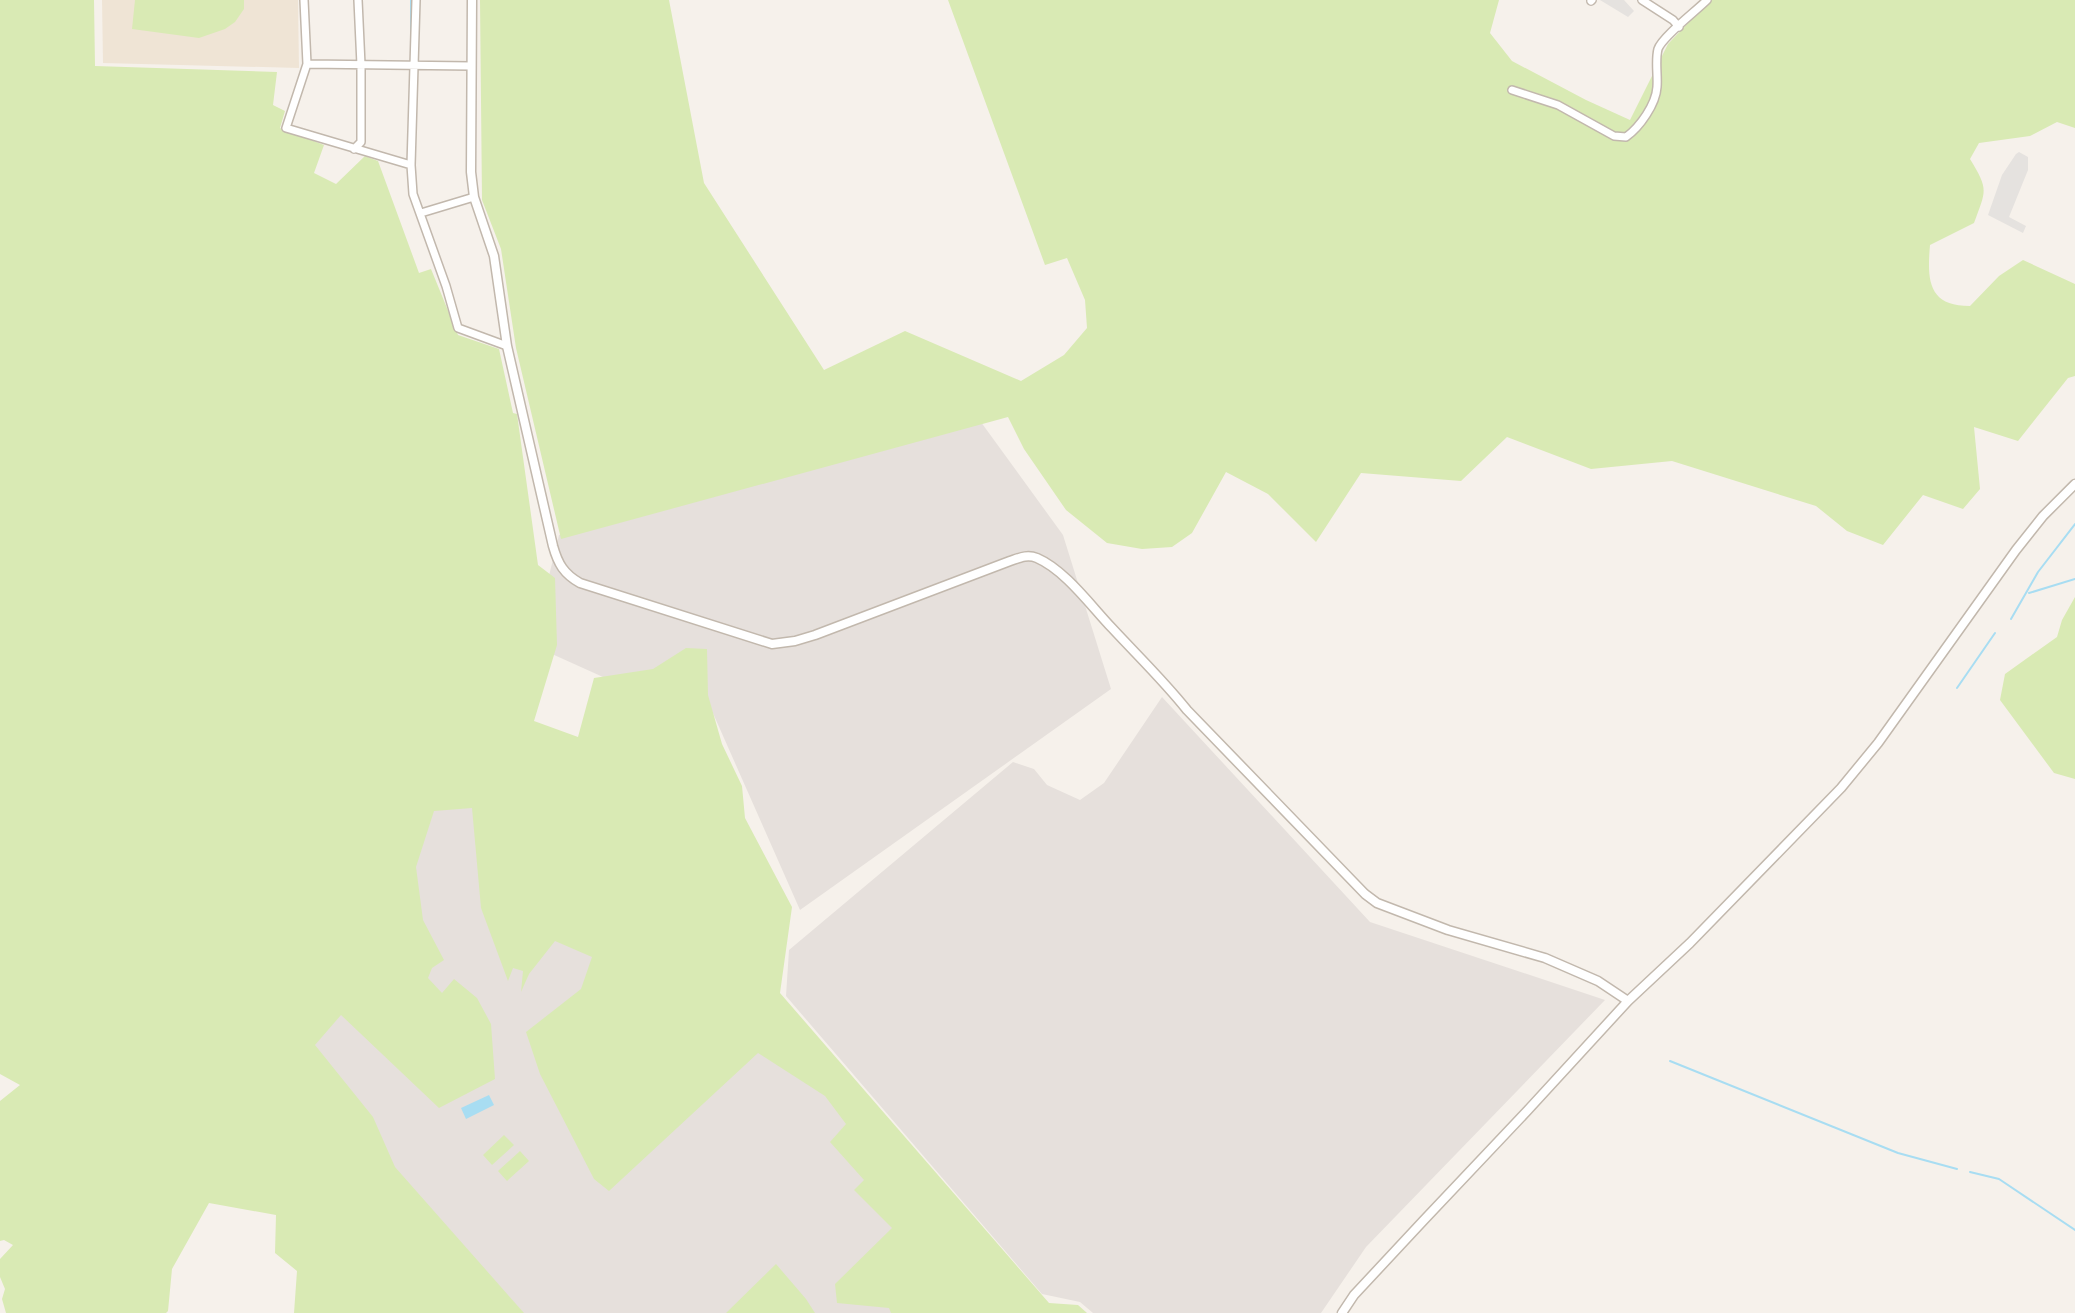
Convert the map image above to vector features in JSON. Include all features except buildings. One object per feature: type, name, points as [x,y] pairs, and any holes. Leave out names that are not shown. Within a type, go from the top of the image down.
[{"type":"street","points":[[304,0],[307,64],[286,128],[411,165]]},
{"type":"street","points":[[354,149],[361,142],[358,0]]},
{"type":"street","points":[[416,0],[411,165],[413,194],[458,328],[507,346]]},
{"type":"street","points":[[472,0],[471,172],[474,197],[494,256],[507,346],[557,560],[562,569],[574,580],[772,644],[815,635],[1023,556],[1034,557],[1052,568],[1088,601],[1187,710],[1365,894],[1377,903],[1448,930],[1545,958],[1598,981],[1628,1001]]},
{"type":"street","points":[[1642,0],[1666,15],[1679,27]]},
{"type":"street","points":[[1512,90],[1558,105],[1614,136],[1626,137],[1634,131],[1655,99],[1659,48],[1667,36],[1707,0]]},
{"type":"street","points":[[307,64],[471,66]]},
{"type":"street","points":[[421,213],[474,197]]},
{"type":"street","points":[[1342,1313],[1354,1295],[1407,1237],[1527,1112],[1628,1001],[1690,943],[1841,788],[1878,743],[2016,550],[2043,516],[2075,483]]},
{"type":"shaded area","points":[[102,0],[298,0],[299,68],[103,63]]},
{"type":"shaded area","points":[[1600,0],[1624,0],[1634,11],[1628,17]]},
{"type":"shaded area","points":[[2019,152],[2028,157],[2028,170],[2009,217],[2026,226],[2023,233],[1988,215],[2002,175]]},
{"type":"shaded area","points":[[978,418],[1063,535],[1111,689],[800,910],[697,677],[603,677],[532,645],[559,535]]},
{"type":"shaded area","points":[[0,566],[706,899],[1027,1313],[336,1313]]},
{"type":"shaded area","points":[[1162,697],[1370,922],[1605,1000],[1366,1247],[1321,1313],[1093,1313],[1080,1302],[1042,1294],[786,996],[789,950],[1013,762],[1034,769],[1047,785],[1080,800],[1104,783]]},
{"type":"green space","points":[[0,0],[94,0],[95,66],[277,72],[273,105],[285,111],[280,128],[324,145],[314,173],[336,184],[365,156],[378,161],[419,273],[431,269],[458,335],[499,349],[513,413],[517,414],[538,565],[555,578],[557,645],[534,721],[578,737],[594,678],[653,669],[686,648],[707,649],[708,695],[722,744],[742,786],[745,818],[792,907],[780,993],[1049,1303],[1078,1305],[1087,1313],[891,1313],[889,1308],[837,1303],[835,1284],[892,1228],[854,1190],[864,1180],[830,1142],[846,1124],[825,1096],[758,1053],[609,1191],[594,1179],[540,1074],[526,1032],[581,989],[592,957],[555,941],[529,974],[521,992],[523,971],[513,968],[508,981],[481,908],[472,808],[434,811],[416,867],[423,920],[444,960],[432,968],[428,978],[442,993],[454,979],[477,998],[491,1024],[495,1079],[439,1108],[341,1015],[315,1045],[373,1117],[395,1167],[524,1313],[294,1313],[297,1271],[275,1253],[276,1215],[209,1203],[172,1269],[166,1313],[6,1313],[2,1299],[5,1289],[0,1277],[0,1259],[13,1245],[4,1240],[0,1241],[0,1101],[20,1085],[0,1074]]},
{"type":"green space","points":[[135,0],[244,0],[244,9],[235,22],[225,29],[199,38],[132,29]]},
{"type":"green space","points":[[480,0],[669,0],[704,183],[824,370],[905,331],[1021,381],[1064,355],[1087,328],[1085,300],[1067,258],[1045,265],[948,0],[1499,0],[1490,33],[1512,61],[1630,120],[1668,44],[1710,0],[2075,0],[2075,128],[2057,122],[2030,136],[1979,143],[1970,159],[1984,190],[1974,223],[1930,245],[1929,269],[1933,289],[1938,296],[1956,305],[1970,306],[1999,276],[2023,260],[2075,284],[2075,376],[2068,378],[2018,441],[1974,427],[1980,489],[1963,509],[1923,495],[1883,545],[1847,531],[1816,506],[1672,461],[1591,469],[1507,437],[1461,481],[1361,473],[1316,542],[1268,494],[1226,472],[1192,533],[1172,547],[1142,549],[1107,543],[1066,510],[1024,449],[1008,417],[561,539],[516,348],[501,249],[482,200]]},
{"type":"green space","points":[[2075,597],[2075,779],[2054,773],[2000,700],[2005,674],[2057,637],[2062,620]]},
{"type":"green space","points":[[504,1135],[514,1145],[492,1165],[483,1155]]},
{"type":"green space","points":[[520,1151],[529,1161],[507,1181],[498,1171]]},
{"type":"green space","points":[[776,1264],[815,1313],[726,1313]]},
{"type":"water","points":[[489,1095],[494,1105],[466,1119],[461,1108]]},
{"type":"waterway","points":[[411,0],[411,53]]},
{"type":"waterway","points":[[410,77],[410,89]]},
{"type":"waterway","points":[[2011,619],[2038,572],[2075,524]]},
{"type":"waterway","points":[[2029,593],[2075,579]]},
{"type":"waterway","points":[[1957,688],[1995,633]]},
{"type":"waterway","points":[[1670,1061],[1898,1153],[1957,1169]]},
{"type":"waterway","points":[[1970,1172],[1999,1179],[2075,1230]]}]
